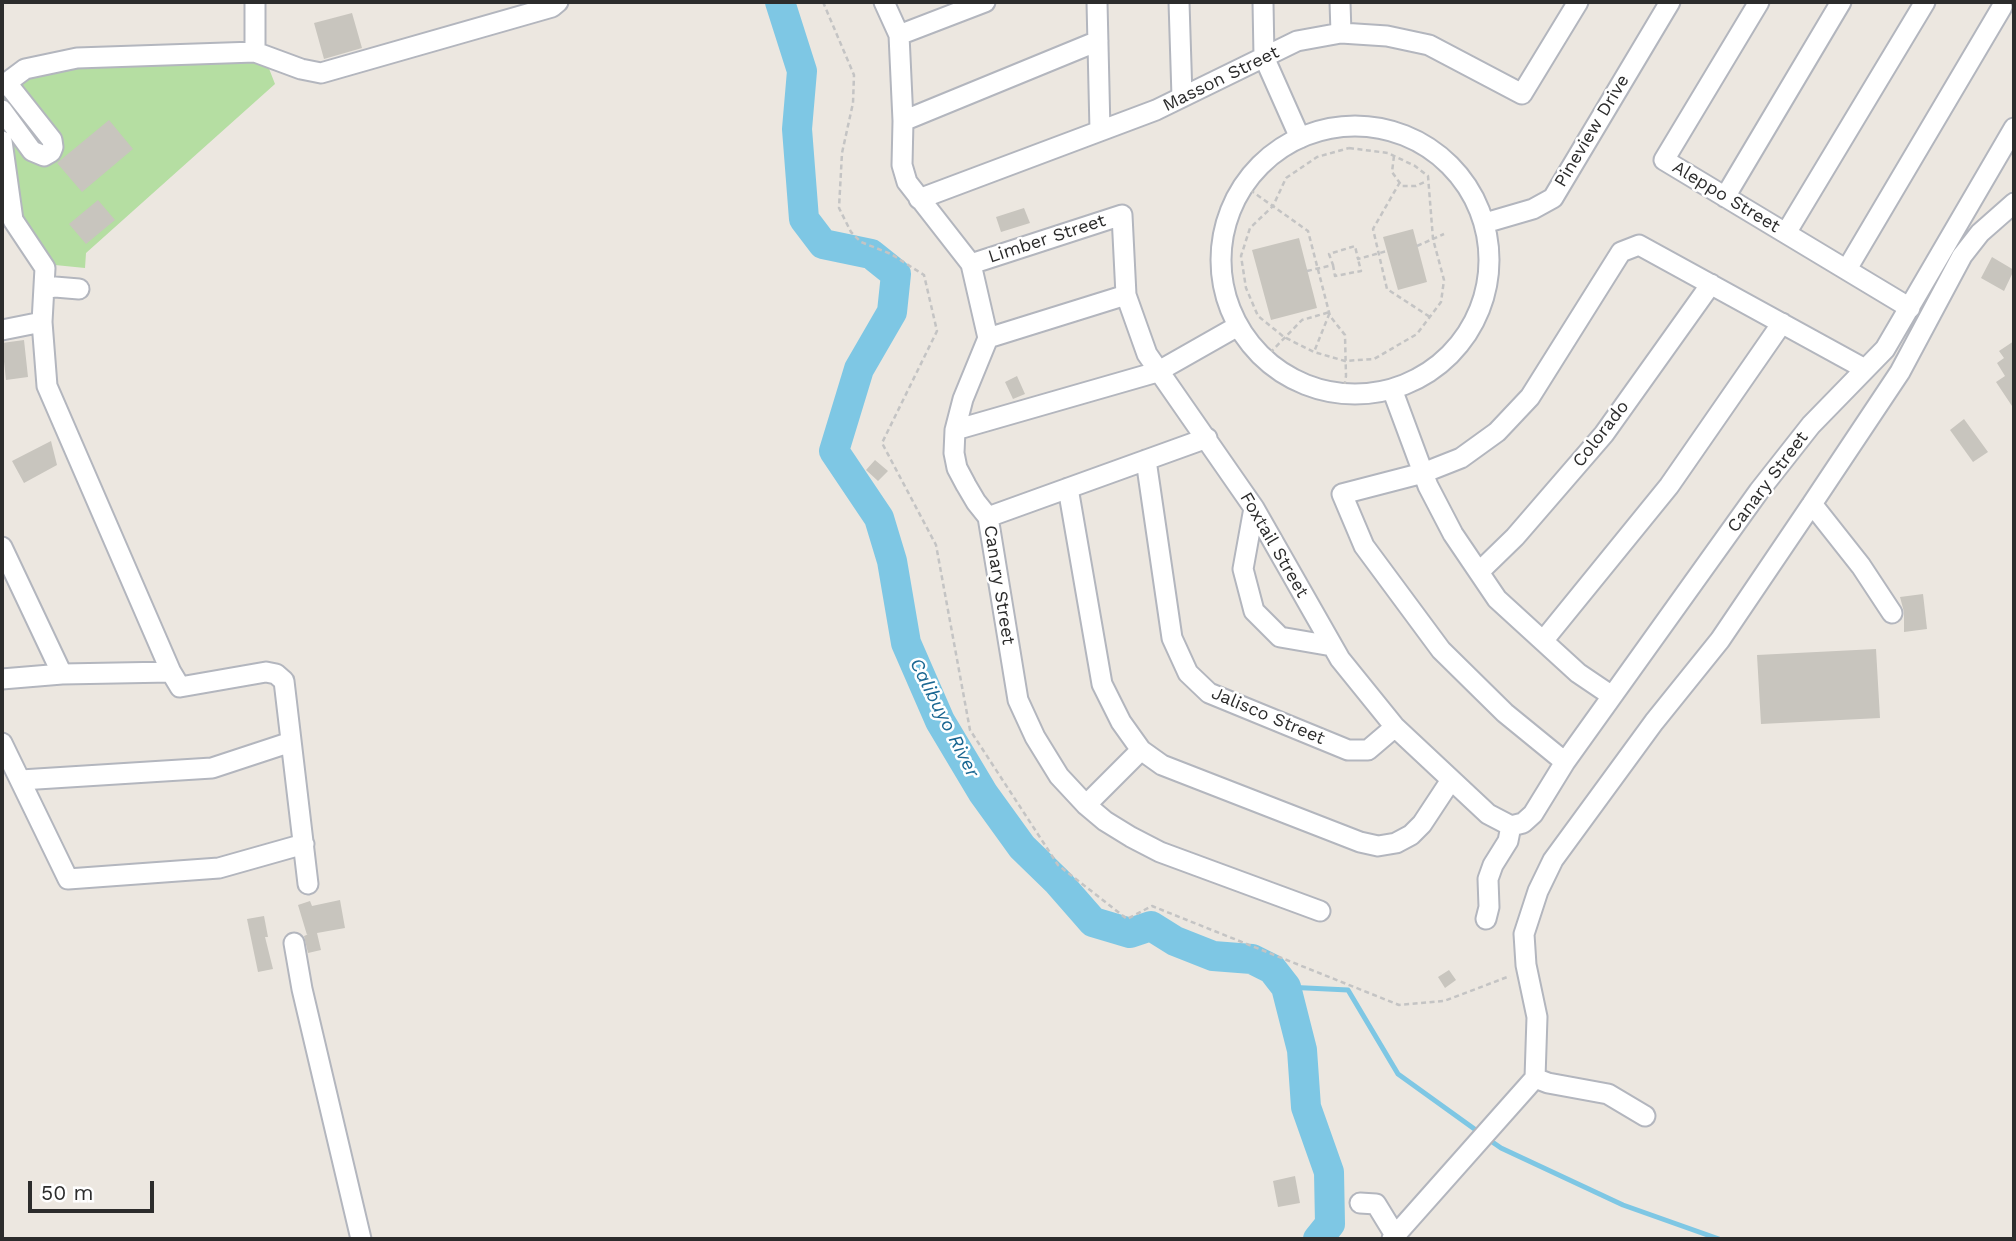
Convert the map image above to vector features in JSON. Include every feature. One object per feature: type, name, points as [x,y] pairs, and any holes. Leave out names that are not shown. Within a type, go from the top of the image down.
[{"type":"street","points":[[255,2],[255,52]]},
{"type":"street","points":[[2,110],[32,151],[44,156],[51,152],[51,140],[4,84],[25,69],[77,58],[255,52],[301,69],[321,73],[552,6],[558,2]]},
{"type":"street","points":[[884,2],[899,35],[902,165],[907,182],[971,264],[988,338],[1126,295]]},
{"type":"street","points":[[899,35],[985,2]]},
{"type":"street","points":[[1097,2],[1100,131]]},
{"type":"street","points":[[1179,2],[1182,97]]},
{"type":"street","points":[[1262,2],[1264,58],[1300,138]]},
{"type":"street","points":[[1340,2],[1341,33]]},
{"type":"street","name":"Masson Street","points":[[919,199],[1156,110],[1297,41],[1341,33],[1387,36],[1429,45],[1522,94],[1578,2]]},
{"type":"street","name":"Pineview Drive","points":[[1485,223],[1533,209],[1553,198],[1670,2]]},
{"type":"street","name":"Aleppo Street","points":[[1759,2],[1664,160],[1910,308]]},
{"type":"street","points":[[1725,197],[1841,2]]},
{"type":"street","points":[[1786,233],[1925,2]]},
{"type":"street","points":[[1847,270],[2004,7]]},
{"type":"street","points":[[903,121],[1098,41]]},
{"type":"street","points":[[1368,127],[1402,135],[1432,150],[1458,174],[1474,197],[1485,223],[1489,272],[1483,303],[1468,332],[1448,357],[1422,376],[1391,389],[1367,394],[1343,394],[1314,388],[1296,380],[1264,359],[1238,326],[1224,292],[1220,255],[1227,219],[1243,185],[1259,166],[1278,150],[1300,138],[1333,128],[1368,127]]},
{"type":"street","name":"Canary Street","points":[[1511,826],[1523,823],[1533,814],[1565,762],[1759,491],[1811,425],[1885,349],[2014,128]]},
{"type":"street","points":[[2,141],[7,222],[45,268],[42,322],[47,386],[171,673],[180,687],[266,672],[276,674],[284,681],[309,884]]},
{"type":"street","points":[[1360,1203],[1376,1204],[1393,1237],[1532,1082],[1537,1017],[1526,965],[1525,924],[1553,860],[1654,722],[1720,640],[1900,372],[1962,256],[1980,233],[2014,203]]},
{"type":"street","name":"Limber Street","points":[[971,264],[1122,215]]},
{"type":"street","name":"Foxtail Street","points":[[1122,215],[1126,295],[1139,336],[1157,372],[1208,438],[1254,508],[1340,659],[1395,727],[1488,814],[1511,826]]},
{"type":"street","points":[[1565,762],[1504,713],[1441,650],[1364,547],[1342,494],[1423,472],[1461,458],[1497,432],[1530,397],[1621,252],[1639,245],[1865,369]]},
{"type":"street","name":"Colorado","points":[[1479,572],[1515,537],[1604,434],[1711,284]]},
{"type":"street","points":[[45,289],[79,289]]},
{"type":"street","points":[[2,330],[42,322]]},
{"type":"street","points":[[1543,641],[1669,486],[1782,323]]},
{"type":"street","points":[[955,430],[1157,372],[1238,326]]},
{"type":"street","name":"Canary Street","points":[[988,338],[963,399],[955,430],[954,453],[957,468],[976,502],[988,517],[1018,700],[1047,758],[1059,776],[1105,821],[1160,852],[1320,911]]},
{"type":"street","points":[[1391,389],[1423,472],[1453,534],[1497,599],[1578,673],[1612,696]]},
{"type":"street","points":[[988,517],[1208,438]]},
{"type":"street","name":"Jalisco Street","points":[[1146,460],[1172,638],[1188,673],[1209,693],[1348,750],[1368,750],[1395,727]]},
{"type":"street","points":[[1068,488],[1102,684],[1121,722],[1141,750],[1162,765],[1360,842],[1378,846],[1396,843],[1411,835],[1422,824],[1451,780]]},
{"type":"street","points":[[1812,504],[1861,566],[1892,613]]},
{"type":"street","points":[[1254,508],[1243,569],[1254,611],[1280,637],[1332,646]]},
{"type":"street","points":[[2,547],[62,674]]},
{"type":"street","points":[[2,679],[62,674],[171,673]]},
{"type":"street","points":[[21,780],[212,768],[291,742]]},
{"type":"street","points":[[2,743],[68,879],[219,868],[304,844]]},
{"type":"street","points":[[1086,805],[1141,750]]},
{"type":"street","points":[[1486,919],[1489,907],[1488,879],[1508,841],[1511,826]]},
{"type":"street","points":[[294,943],[302,989],[361,1239]]},
{"type":"street","points":[[1532,1082],[1608,1094],[1645,1115]]},
{"type":"path","points":[[823,2],[854,75],[853,103],[842,153],[839,208],[852,232],[861,242],[891,254],[923,275],[937,331],[882,443],[936,545],[970,730],[1058,865],[1128,919],[1152,906],[1399,1006],[1444,1001],[1505,980],[1526,965]]},
{"type":"path","points":[[1349,148],[1394,156],[1415,166],[1427,176],[1433,239],[1444,280],[1441,302],[1417,334],[1374,359],[1345,360],[1314,352],[1284,337],[1258,316],[1246,288],[1241,256],[1250,228],[1273,206],[1286,178],[1317,157],[1349,148]]},
{"type":"path","points":[[1394,156],[1392,172],[1402,186],[1416,186],[1427,181]]},
{"type":"path","points":[[1400,182],[1373,229],[1387,289],[1430,317]]},
{"type":"path","points":[[1243,185],[1308,231],[1329,312],[1345,335],[1343,394]]},
{"type":"path","points":[[1418,246],[1444,234]]},
{"type":"path","points":[[1355,246],[1361,271],[1335,276],[1333,265],[1329,254],[1355,246]]},
{"type":"path","points":[[1358,259],[1387,251]]},
{"type":"path","points":[[1307,271],[1333,265]]},
{"type":"path","points":[[1264,359],[1302,320],[1329,312]]},
{"type":"path","points":[[1314,352],[1329,312]]},
{"type":"green space","points":[[245,57],[268,66],[275,84],[86,253],[85,268],[55,265],[13,203],[2,122],[2,85],[18,70]]},
{"type":"building","points":[[352,13],[362,48],[324,59],[314,23]]},
{"type":"building","points":[[109,120],[133,149],[82,192],[57,163]]},
{"type":"building","points":[[98,200],[115,220],[86,244],[69,224]]},
{"type":"building","points":[[1024,208],[1030,223],[1001,232],[996,217]]},
{"type":"building","points":[[1413,229],[1427,282],[1398,290],[1383,237]]},
{"type":"building","points":[[1299,238],[1317,308],[1271,320],[1252,250]]},
{"type":"building","points":[[1992,257],[2014,270],[2004,291],[1981,278]]},
{"type":"building","points":[[24,340],[28,377],[6,380],[2,343]]},
{"type":"building","points":[[2014,341],[2014,409],[1996,382],[2005,376],[1997,363],[2004,358],[1999,351]]},
{"type":"building","points":[[1017,376],[1025,394],[1013,399],[1005,382]]},
{"type":"building","points":[[1964,419],[1988,452],[1973,462],[1950,430]]},
{"type":"building","points":[[51,441],[57,465],[24,483],[12,461]]},
{"type":"building","points":[[875,460],[888,471],[878,481],[866,470]]},
{"type":"building","points":[[1923,594],[1927,629],[1904,632],[1904,612],[1900,597]]},
{"type":"building","points":[[1876,649],[1880,718],[1761,724],[1757,655]]},
{"type":"building","points":[[340,900],[345,928],[317,933],[321,950],[308,953],[304,936],[307,935],[298,905],[310,901],[312,906]]},
{"type":"building","points":[[264,916],[268,937],[265,937],[273,969],[258,972],[247,919]]},
{"type":"building","points":[[1449,970],[1456,980],[1445,988],[1438,977]]},
{"type":"building","points":[[1295,1176],[1300,1203],[1278,1207],[1273,1181]]},
{"type":"waterway","name":"Calibuyo River","points":[[780,2],[802,71],[797,129],[804,219],[823,244],[871,254],[896,274],[892,312],[859,369],[834,451],[879,518],[892,561],[906,643],[940,721],[983,793],[1022,847],[1093,922],[1130,933],[1151,926],[1175,941],[1213,956],[1252,959],[1272,969],[1286,987],[1302,1050],[1306,1107],[1329,1172],[1330,1224],[1318,1239]]},
{"type":"waterway","points":[[1286,987],[1348,990],[1398,1074],[1480,1133]]},
{"type":"waterway","points":[[1488,1139],[1501,1148],[1623,1205],[1719,1239]]}]
